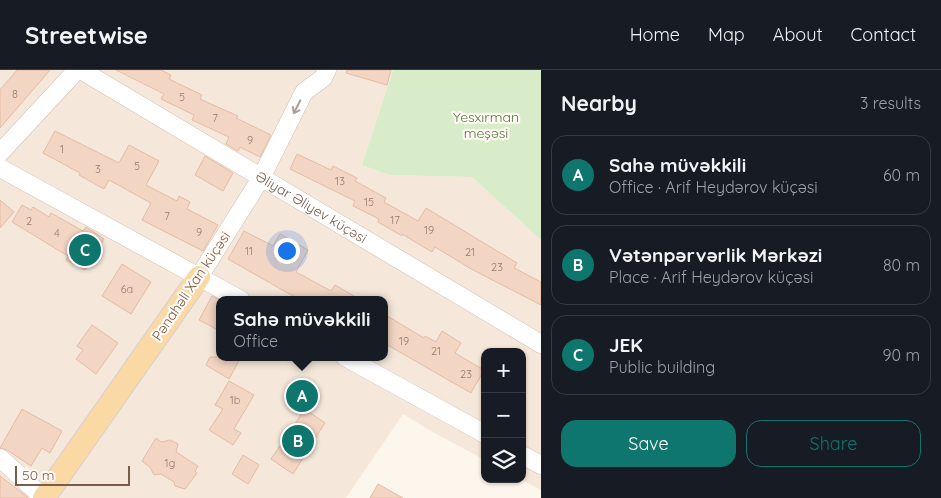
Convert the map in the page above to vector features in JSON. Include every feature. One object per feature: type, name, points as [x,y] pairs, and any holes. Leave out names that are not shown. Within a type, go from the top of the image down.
[{"type":"main road","name":"Pənahəli Xan küçəsi","points":[[43,498],[200,277]]},
{"type":"street","points":[[0,153],[77,70]]},
{"type":"street","name":"Əliyar Əliyev küçəsi","points":[[81,70],[541,344]]},
{"type":"street","name":"Pənahəli Xan küçəsi","points":[[200,277],[261,178],[304,92],[323,78],[327,70]]},
{"type":"street","points":[[0,168],[234,296]]},
{"type":"street","points":[[352,361],[481,432]]},
{"type":"street","points":[[526,457],[540,463]]},
{"type":"street","points":[[0,458],[43,498]]},
{"type":"shaded area","points":[[0,70],[393,70],[362,165],[389,175],[472,177],[541,240],[541,490],[526,482],[526,348],[481,348],[481,458],[403,414],[346,498],[0,498]]},
{"type":"green space","name":"Yesxırman meşəsi","points":[[393,70],[541,70],[541,240],[472,177],[389,175],[362,165]]},
{"type":"building","points":[[17,70],[50,70],[0,128],[0,90]]},
{"type":"building","points":[[116,70],[161,70],[171,75],[169,79],[202,95],[200,99],[238,116],[236,118],[271,135],[260,157],[240,147],[238,151],[226,144],[229,137],[192,120],[194,115],[161,99],[164,94]]},
{"type":"building","points":[[347,70],[391,70],[387,85],[346,73]]},
{"type":"building","points":[[55,131],[119,163],[129,145],[159,161],[146,185],[177,201],[179,196],[190,202],[187,209],[218,225],[203,251],[142,220],[151,203],[109,180],[104,189],[79,175],[80,173],[43,153]]},
{"type":"building","points":[[297,154],[331,170],[333,166],[357,178],[355,181],[386,198],[384,202],[418,221],[426,208],[517,263],[514,268],[541,282],[541,305],[473,270],[435,247],[432,252],[402,234],[402,236],[378,222],[379,219],[353,206],[355,201],[290,169]]},
{"type":"building","points":[[205,156],[233,173],[223,191],[195,175]]},
{"type":"building","points":[[0,200],[14,212],[0,228]]},
{"type":"building","points":[[22,205],[31,210],[33,207],[49,217],[51,213],[83,231],[86,227],[104,239],[85,270],[66,260],[68,256],[12,222]]},
{"type":"building","points":[[244,231],[273,246],[280,234],[308,250],[296,272],[331,291],[335,285],[354,296],[293,296],[228,259]]},
{"type":"building","points":[[122,264],[151,282],[131,314],[102,296]]},
{"type":"building","points":[[212,296],[216,298],[216,329],[199,320]]},
{"type":"building","points":[[388,316],[424,338],[425,336],[436,342],[442,331],[461,343],[455,353],[481,368],[481,375],[471,393],[388,345]]},
{"type":"building","points":[[92,325],[118,343],[96,374],[76,359],[83,350],[77,346]]},
{"type":"building","points":[[210,357],[216,357],[216,361],[239,361],[229,379],[206,365]]},
{"type":"building","points":[[229,381],[254,395],[234,429],[241,433],[233,445],[209,430],[223,409],[215,405]]},
{"type":"building","points":[[22,409],[62,431],[50,453],[42,448],[31,466],[7,450],[0,448]]},
{"type":"building","points":[[305,409],[325,423],[293,474],[271,459]]},
{"type":"building","points":[[156,438],[161,442],[170,440],[178,444],[176,452],[198,466],[195,471],[197,473],[185,489],[175,486],[174,482],[161,474],[154,475],[150,467],[142,461]]},
{"type":"building","points":[[243,455],[259,465],[248,484],[232,474]]},
{"type":"building","points":[[0,476],[25,495],[28,498],[0,498]]},
{"type":"building","points":[[378,484],[403,498],[370,498]]},
{"type":"place","name":"JEK","points":[[85,250]]},
{"type":"place","name":"Sahə müvəkkili","points":[[302,396]]},
{"type":"place","name":"Vətənpərvərlik Mərkəzi","points":[[298,441]]}]
